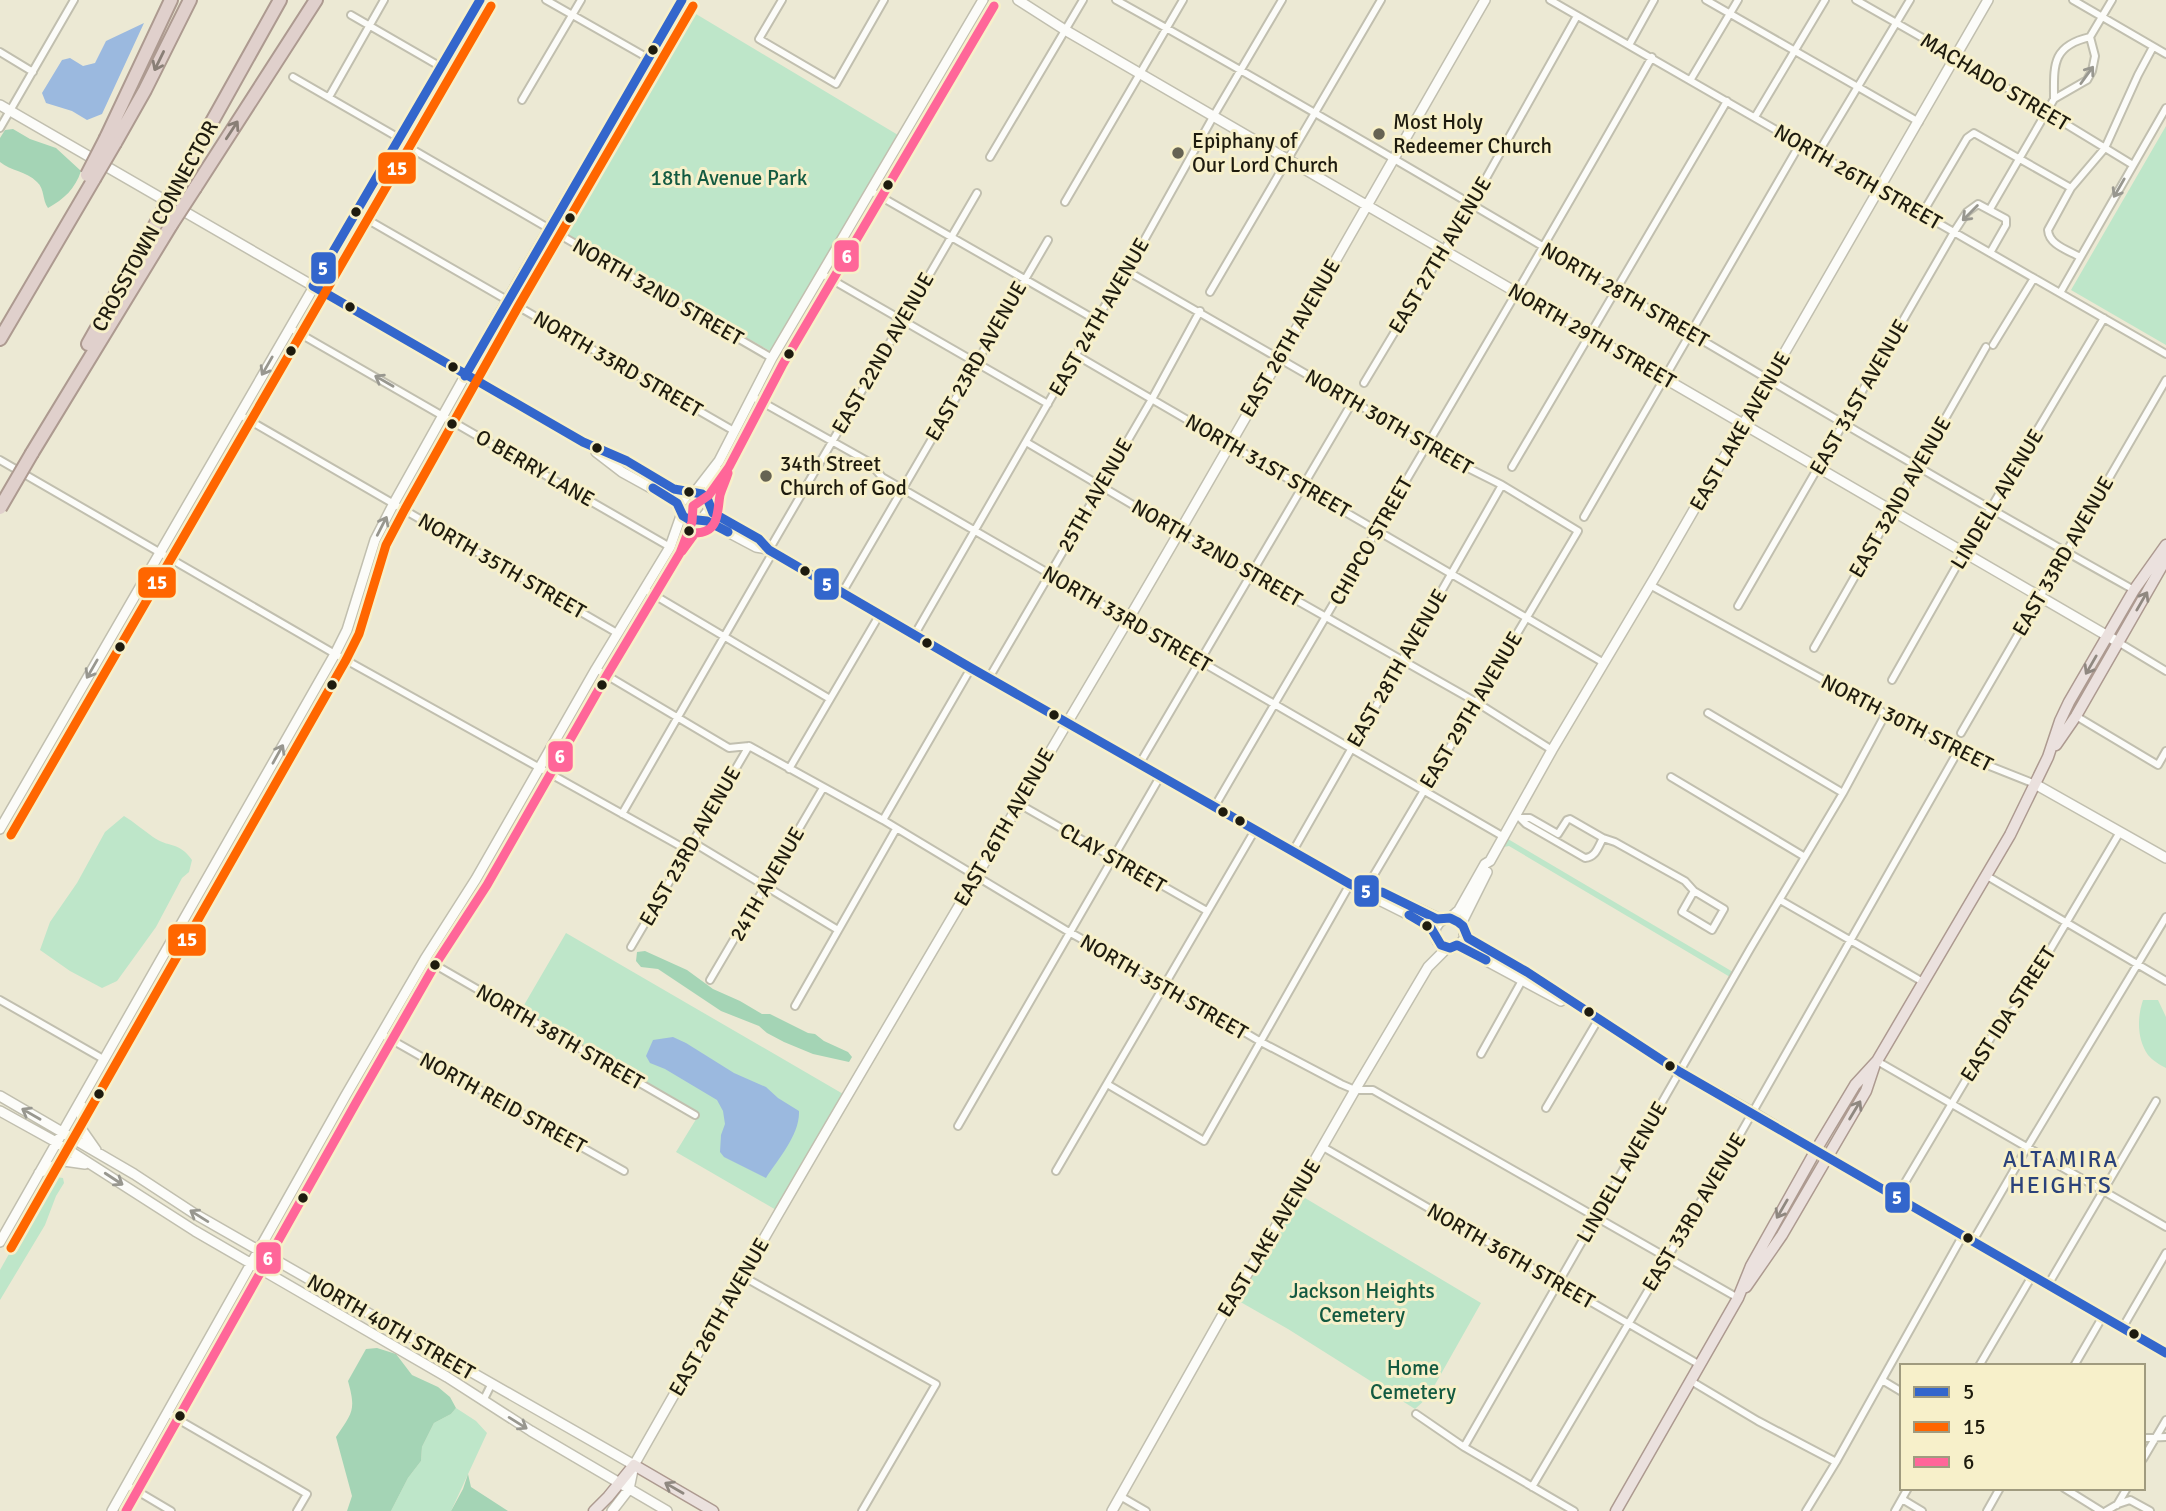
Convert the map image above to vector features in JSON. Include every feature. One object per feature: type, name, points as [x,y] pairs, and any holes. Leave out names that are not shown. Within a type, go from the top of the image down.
[{"type":"highway","points":[[0,339],[110,140],[171,0]]},
{"type":"highway","points":[[110,140],[145,90],[190,0]]},
{"type":"highway","name":"CROSSTOWN CONNECTOR","points":[[32,453],[86,348],[280,0]]},
{"type":"highway","points":[[0,508],[171,225],[316,0]]},
{"type":"main road","points":[[1616,1511],[1738,1298],[1774,1247],[1866,1091],[1877,1061],[2010,835],[2048,757],[2069,702],[2134,590],[2166,545]]},
{"type":"main road","points":[[2048,757],[2076,716],[2164,567]]},
{"type":"main road","points":[[1738,1298],[1751,1266],[1816,1150],[1855,1085],[1877,1061]]},
{"type":"main road","points":[[594,1511],[634,1465]]},
{"type":"main road","name":"NORTH 40TH STREET","points":[[634,1465],[713,1511]]},
{"type":"street","points":[[0,128],[74,0]]},
{"type":"street","points":[[329,97],[384,0]]},
{"type":"street","points":[[0,829],[480,0]]},
{"type":"street","points":[[546,0],[648,58]]},
{"type":"street","points":[[522,100],[581,0]]},
{"type":"street","points":[[0,1242],[335,654],[347,629],[374,540],[507,301],[682,0]]},
{"type":"street","points":[[782,0],[759,39],[836,84],[884,0]]},
{"type":"street","points":[[701,520],[719,461],[772,358],[984,0]]},
{"type":"street","name":"NORTH 29TH STREET","points":[[1018,0],[1213,117],[2166,671]]},
{"type":"street","points":[[990,158],[1083,0]]},
{"type":"street","name":"NORTH 28TH STREET","points":[[1116,0],[2134,590]]},
{"type":"street","points":[[1065,202],[1183,0]]},
{"type":"street","name":"EAST 24TH AVENUE","points":[[915,634],[1282,0]]},
{"type":"street","points":[[1210,292],[1381,0]]},
{"type":"street","name":"EAST 26TH AVENUE","points":[[612,1511],[629,1489],[634,1465],[742,1276],[975,875],[1128,620],[1485,0]]},
{"type":"street","name":"NORTH 26TH STREET","points":[[1550,0],[1564,3],[1577,16],[2166,354]]},
{"type":"street","points":[[1629,45],[1654,0]]},
{"type":"street","points":[[1706,0],[1919,122]]},
{"type":"street","points":[[1690,79],[1738,0]]},
{"type":"street","points":[[1755,117],[1825,0]]},
{"type":"street","name":"MACHADO STREET","points":[[1856,0],[2133,165]]},
{"type":"street","points":[[1818,153],[1910,0]]},
{"type":"street","name":"EAST LAKE AVENUE","points":[[1428,967],[1452,946],[1463,929],[1490,861],[1519,816],[1552,750],[1744,425],[1989,0]]},
{"type":"street","points":[[2073,0],[2166,54]]},
{"type":"street","points":[[1990,253],[2007,222],[2004,216],[1990,209],[2054,99],[2053,71],[2059,55],[2069,44],[2090,37],[2112,0]]},
{"type":"street","points":[[351,15],[441,67]]},
{"type":"street","name":"EAST 27TH AVENUE","points":[[1364,383],[1471,205],[1577,16]]},
{"type":"street","points":[[2054,99],[2087,79],[2092,71],[2095,56],[2090,37]]},
{"type":"street","points":[[2080,257],[2053,242],[2047,234],[2048,230],[2071,188],[2105,148],[2153,47]]},
{"type":"street","points":[[0,52],[33,72]]},
{"type":"street","name":"CHIPCO STREET","points":[[1215,806],[1544,248],[1652,57]]},
{"type":"street","name":"NORTH 32ND STREET","points":[[293,77],[772,358]]},
{"type":"street","points":[[1512,467],[1727,101]]},
{"type":"street","points":[[0,105],[583,443],[622,471],[671,499],[691,520],[713,524],[756,547],[771,551]]},
{"type":"street","points":[[2060,293],[2166,108]]},
{"type":"street","points":[[1922,214],[1971,135],[1978,134],[2071,188]]},
{"type":"street","points":[[1584,517],[1800,144]]},
{"type":"street","points":[[871,191],[1096,320]]},
{"type":"street","name":"EAST 22ND AVENUE","points":[[622,814],[831,442],[977,192]]},
{"type":"street","name":"EAST 31ST AVENUE","points":[[1738,606],[1954,232],[1972,207],[1978,204],[1990,209]]},
{"type":"street","name":"NORTH 33RD STREET","points":[[356,213],[734,431]]},
{"type":"street","name":"EAST 23RD AVENUE","points":[[842,593],[1048,240]]},
{"type":"street","name":"NORTH 30TH STREET","points":[[1127,271],[1353,401],[1426,447],[1502,485],[1578,531]]},
{"type":"street","points":[[822,274],[1048,404]]},
{"type":"street","name":"EAST 32ND AVENUE","points":[[1814,648],[1917,466],[2034,278]]},
{"type":"street","name":"25TH AVENUE","points":[[989,678],[1200,311]]},
{"type":"street","name":"LINDELL AVENUE","points":[[1892,681],[1964,553],[2104,318]]},
{"type":"street","name":"O BERRY LANE","points":[[290,328],[671,545]]},
{"type":"street","name":"NORTH 31ST STREET","points":[[1076,355],[1604,663]]},
{"type":"street","name":"EAST 33RD AVENUE","points":[[1961,733],[2166,380]]},
{"type":"street","name":"NORTH 33RD STREET","points":[[753,397],[869,462],[882,477],[1504,837]]},
{"type":"street","points":[[1140,764],[1353,401]]},
{"type":"street","name":"NORTH 35TH STREET","points":[[240,415],[617,633]]},
{"type":"street","name":"NORTH 32ND STREET","points":[[1026,442],[1476,702],[1552,750]]},
{"type":"street","points":[[583,443],[627,461],[674,489],[704,495],[717,517],[759,539],[771,551],[842,593],[1350,884],[1370,892],[1379,900],[1425,923],[1436,936],[1452,946],[1469,950],[1525,976]]},
{"type":"street","points":[[0,460],[539,769],[680,846],[699,846],[838,930]]},
{"type":"street","points":[[671,545],[681,511],[681,501],[719,461]]},
{"type":"street","name":"EAST 28TH AVENUE","points":[[1293,851],[1502,485]]},
{"type":"street","points":[[112,1511],[425,959],[475,879],[617,633],[671,545],[691,520]]},
{"type":"street","name":"EAST 29TH AVENUE","points":[[1370,892],[1422,791],[1578,531]]},
{"type":"street","name":"NORTH 30TH STREET","points":[[1650,585],[1885,715],[1957,753],[2035,784],[2166,858]]},
{"type":"street","points":[[644,589],[830,699]]},
{"type":"street","points":[[789,769],[880,614]]},
{"type":"street","points":[[883,820],[971,668]]},
{"type":"street","name":"NORTH 35TH STREET","points":[[596,669],[729,748],[749,746],[883,820],[1069,932],[1261,1042],[1355,1090],[1373,1090],[1738,1298]]},
{"type":"street","points":[[1708,713],[1843,793]]},
{"type":"street","name":"LINDELL AVENUE","points":[[1464,1447],[1843,793],[1885,715]]},
{"type":"street","points":[[2076,716],[2158,765],[2166,751]]},
{"type":"street","name":"EAST 23RD AVENUE","points":[[631,947],[749,746]]},
{"type":"street","name":"EAST 33RD AVENUE","points":[[1532,1487],[1752,1112],[1957,753]]},
{"type":"street","points":[[958,1126],[1161,775]]},
{"type":"street","points":[[1671,777],[1805,857]]},
{"type":"street","name":"24TH AVENUE","points":[[710,980],[823,788]]},
{"type":"street","name":"CLAY STREET","points":[[1018,804],[1207,911]]},
{"type":"street","points":[[1519,816],[1526,824],[1585,858],[1595,853],[1603,838]]},
{"type":"street","points":[[1519,816],[1530,818],[1558,834],[1570,819],[1685,881],[1694,891],[1724,909],[1712,930],[1682,912],[1694,891]]},
{"type":"street","points":[[795,1006],[896,829]]},
{"type":"street","points":[[1055,1171],[1255,830]]},
{"type":"street","name":"EAST IDA STREET","points":[[1897,1196],[2002,1019],[2015,1009],[2119,832]]},
{"type":"street","name":"EAST LAKE AVENUE","points":[[1112,1511],[1226,1310],[1428,967],[1436,936],[1446,919],[1459,910],[1485,864],[1490,861]]},
{"type":"street","points":[[1987,876],[2166,981]]},
{"type":"street","points":[[1107,1084],[1204,1141],[1350,884]]},
{"type":"street","points":[[1370,892],[1382,892],[1446,919],[1463,929],[1468,938],[1525,976],[1680,1072],[2166,1353]]},
{"type":"street","points":[[1780,900],[1923,982]]},
{"type":"street","points":[[1973,1241],[2166,916]]},
{"type":"street","name":"NORTH 38TH STREET","points":[[425,959],[695,1115]]},
{"type":"street","points":[[1481,1054],[1525,976]]},
{"type":"street","points":[[0,1000],[105,1060]]},
{"type":"street","points":[[1546,1108],[1598,1020]]},
{"type":"street","name":"NORTH REID STREET","points":[[383,1035],[624,1171]]},
{"type":"street","points":[[1877,1061],[2166,1227]]},
{"type":"street","name":"NORTH 40TH STREET","points":[[0,1096],[195,1214],[634,1465]]},
{"type":"street","points":[[82,1100],[82,1130],[99,1154]]},
{"type":"street","points":[[2048,1286],[2156,1101]]},
{"type":"street","name":"NORTH 40TH STREET","points":[[0,1111],[56,1142],[195,1231],[346,1318],[618,1484],[667,1511]]},
{"type":"street","name":"NORTH 36TH STREET","points":[[1323,1147],[1700,1365]]},
{"type":"street","points":[[38,1174],[64,1161],[93,1166]]},
{"type":"street","points":[[1806,1511],[1963,1235]]},
{"type":"street","points":[[2123,1327],[2166,1253]]},
{"type":"street","points":[[742,1276],[936,1384],[862,1511]]},
{"type":"street","points":[[1980,1364],[2032,1276]]},
{"type":"street","points":[[346,1318],[354,1305]]},
{"type":"street","points":[[2075,1364],[2103,1317]]},
{"type":"street","points":[[1882,1380],[1900,1391]]},
{"type":"street","points":[[1691,1381],[1836,1462]]},
{"type":"street","points":[[483,1401],[491,1385]]},
{"type":"street","points":[[167,1413],[307,1494],[297,1511]]},
{"type":"street","points":[[1416,1414],[1464,1447],[1574,1511]]},
{"type":"street","points":[[2145,1456],[2166,1420]]},
{"type":"street","points":[[2145,1438],[2166,1437]]},
{"type":"street","points":[[127,1485],[172,1511]]},
{"type":"street","points":[[1895,1511],[1907,1490]]},
{"type":"street","points":[[1987,1511],[1999,1490]]},
{"type":"street","points":[[2067,1490],[2101,1511]]},
{"type":"street","points":[[2113,1511],[2126,1490]]},
{"type":"street","points":[[1120,1496],[1146,1511]]},
{"type":"street","points":[[1902,1499],[1922,1511]]},
{"type":"street","points":[[2106,1511],[2130,1500],[2150,1511]]},
{"type":"green space","name":"18th Avenue Park","points":[[686,8],[898,135],[770,351],[555,229]]},
{"type":"green space","points":[[2166,126],[2166,345],[2071,290]]},
{"type":"green space","points":[[13,129],[30,139],[56,148],[81,171],[68,193],[48,208],[37,182],[0,162],[0,138],[5,130]]},
{"type":"green space","points":[[124,816],[158,840],[183,850],[192,860],[189,872],[182,878],[156,927],[117,981],[102,988],[70,971],[40,950],[50,922],[77,883],[105,832]]},
{"type":"green space","points":[[1508,839],[1733,972],[1730,977],[1509,846],[1504,847],[1495,862]]},
{"type":"green space","points":[[566,933],[850,1098],[783,1214],[676,1152],[698,1116],[520,1012]]},
{"type":"green space","points":[[645,951],[687,970],[713,989],[762,1014],[770,1014],[815,1034],[848,1052],[852,1057],[849,1062],[813,1054],[784,1042],[759,1026],[721,1011],[658,969],[641,967],[636,961],[637,952]]},
{"type":"green space","points":[[2143,1000],[2158,1000],[2166,1017],[2166,1068],[2150,1057],[2144,1049],[2139,1021]]},
{"type":"green space","points":[[56,1177],[63,1178],[64,1183],[45,1225],[0,1300],[0,1270],[40,1202],[42,1191],[49,1181]]},
{"type":"green space","name":"Jackson Heights Cemetery","points":[[1300,1195],[1481,1303],[1428,1397],[1415,1409],[1237,1300]]},
{"type":"green space","points":[[377,1348],[396,1354],[412,1375],[438,1387],[450,1397],[456,1408],[451,1414],[434,1423],[422,1447],[421,1461],[408,1478],[391,1511],[347,1511],[352,1496],[336,1437],[351,1410],[352,1398],[348,1381],[366,1349]]},
{"type":"green space","points":[[456,1408],[476,1421],[487,1433],[451,1511],[391,1511],[408,1478],[421,1461],[422,1447],[434,1423],[451,1414]]},
{"type":"green space","points":[[468,1474],[471,1487],[508,1511],[451,1511]]},
{"type":"water","points":[[144,23],[102,114],[87,120],[72,111],[46,103],[42,93],[62,60],[70,58],[83,66],[95,63],[106,41]]},
{"type":"water","points":[[673,1037],[734,1073],[766,1087],[799,1111],[792,1138],[766,1178],[724,1157],[720,1152],[725,1124],[723,1111],[717,1100],[650,1063],[646,1056],[653,1040]]},
{"type":"transit line","name":"5","points":[[480,0],[313,286],[583,442],[627,461],[674,489],[702,494],[707,498],[713,513],[759,539],[769,550],[1350,884],[1374,894],[1382,892],[1437,919],[1450,918],[1458,922],[1463,926],[1468,938],[1527,972],[1680,1072],[2166,1353]]},
{"type":"transit line","name":"5","points":[[465,376],[682,0]]},
{"type":"transit line","name":"15","points":[[11,835],[491,6]]},
{"type":"transit line","name":"15","points":[[11,1248],[346,660],[359,634],[386,545],[405,509],[518,307],[693,6]]},
{"type":"transit line","name":"6","points":[[126,1511],[435,965],[487,885],[680,553],[692,522],[693,506],[709,495],[729,467],[783,364],[994,6]]},
{"type":"transit line","name":"6","points":[[682,551],[695,533],[709,529],[716,520],[720,495],[728,473]]},
{"type":"transit line","name":"5","points":[[653,488],[677,503],[683,516],[688,519],[707,521],[728,532]]},
{"type":"transit line","name":"5","points":[[1409,915],[1431,928],[1441,945],[1450,948],[1457,945],[1486,960]]},
{"type":"place","name":"Most Holy Redeemer Church","points":[[1379,134]]},
{"type":"place","name":"Epiphany of Our Lord Church","points":[[1178,153]]},
{"type":"place","name":"34th Street Church of God","points":[[766,476]]},
{"type":"district","name":"ALTAMIRA HEIGHTS","points":[[2061,1172]]},
{"type":"park label","name":"Home Cemetery","points":[[1413,1380]]}]
